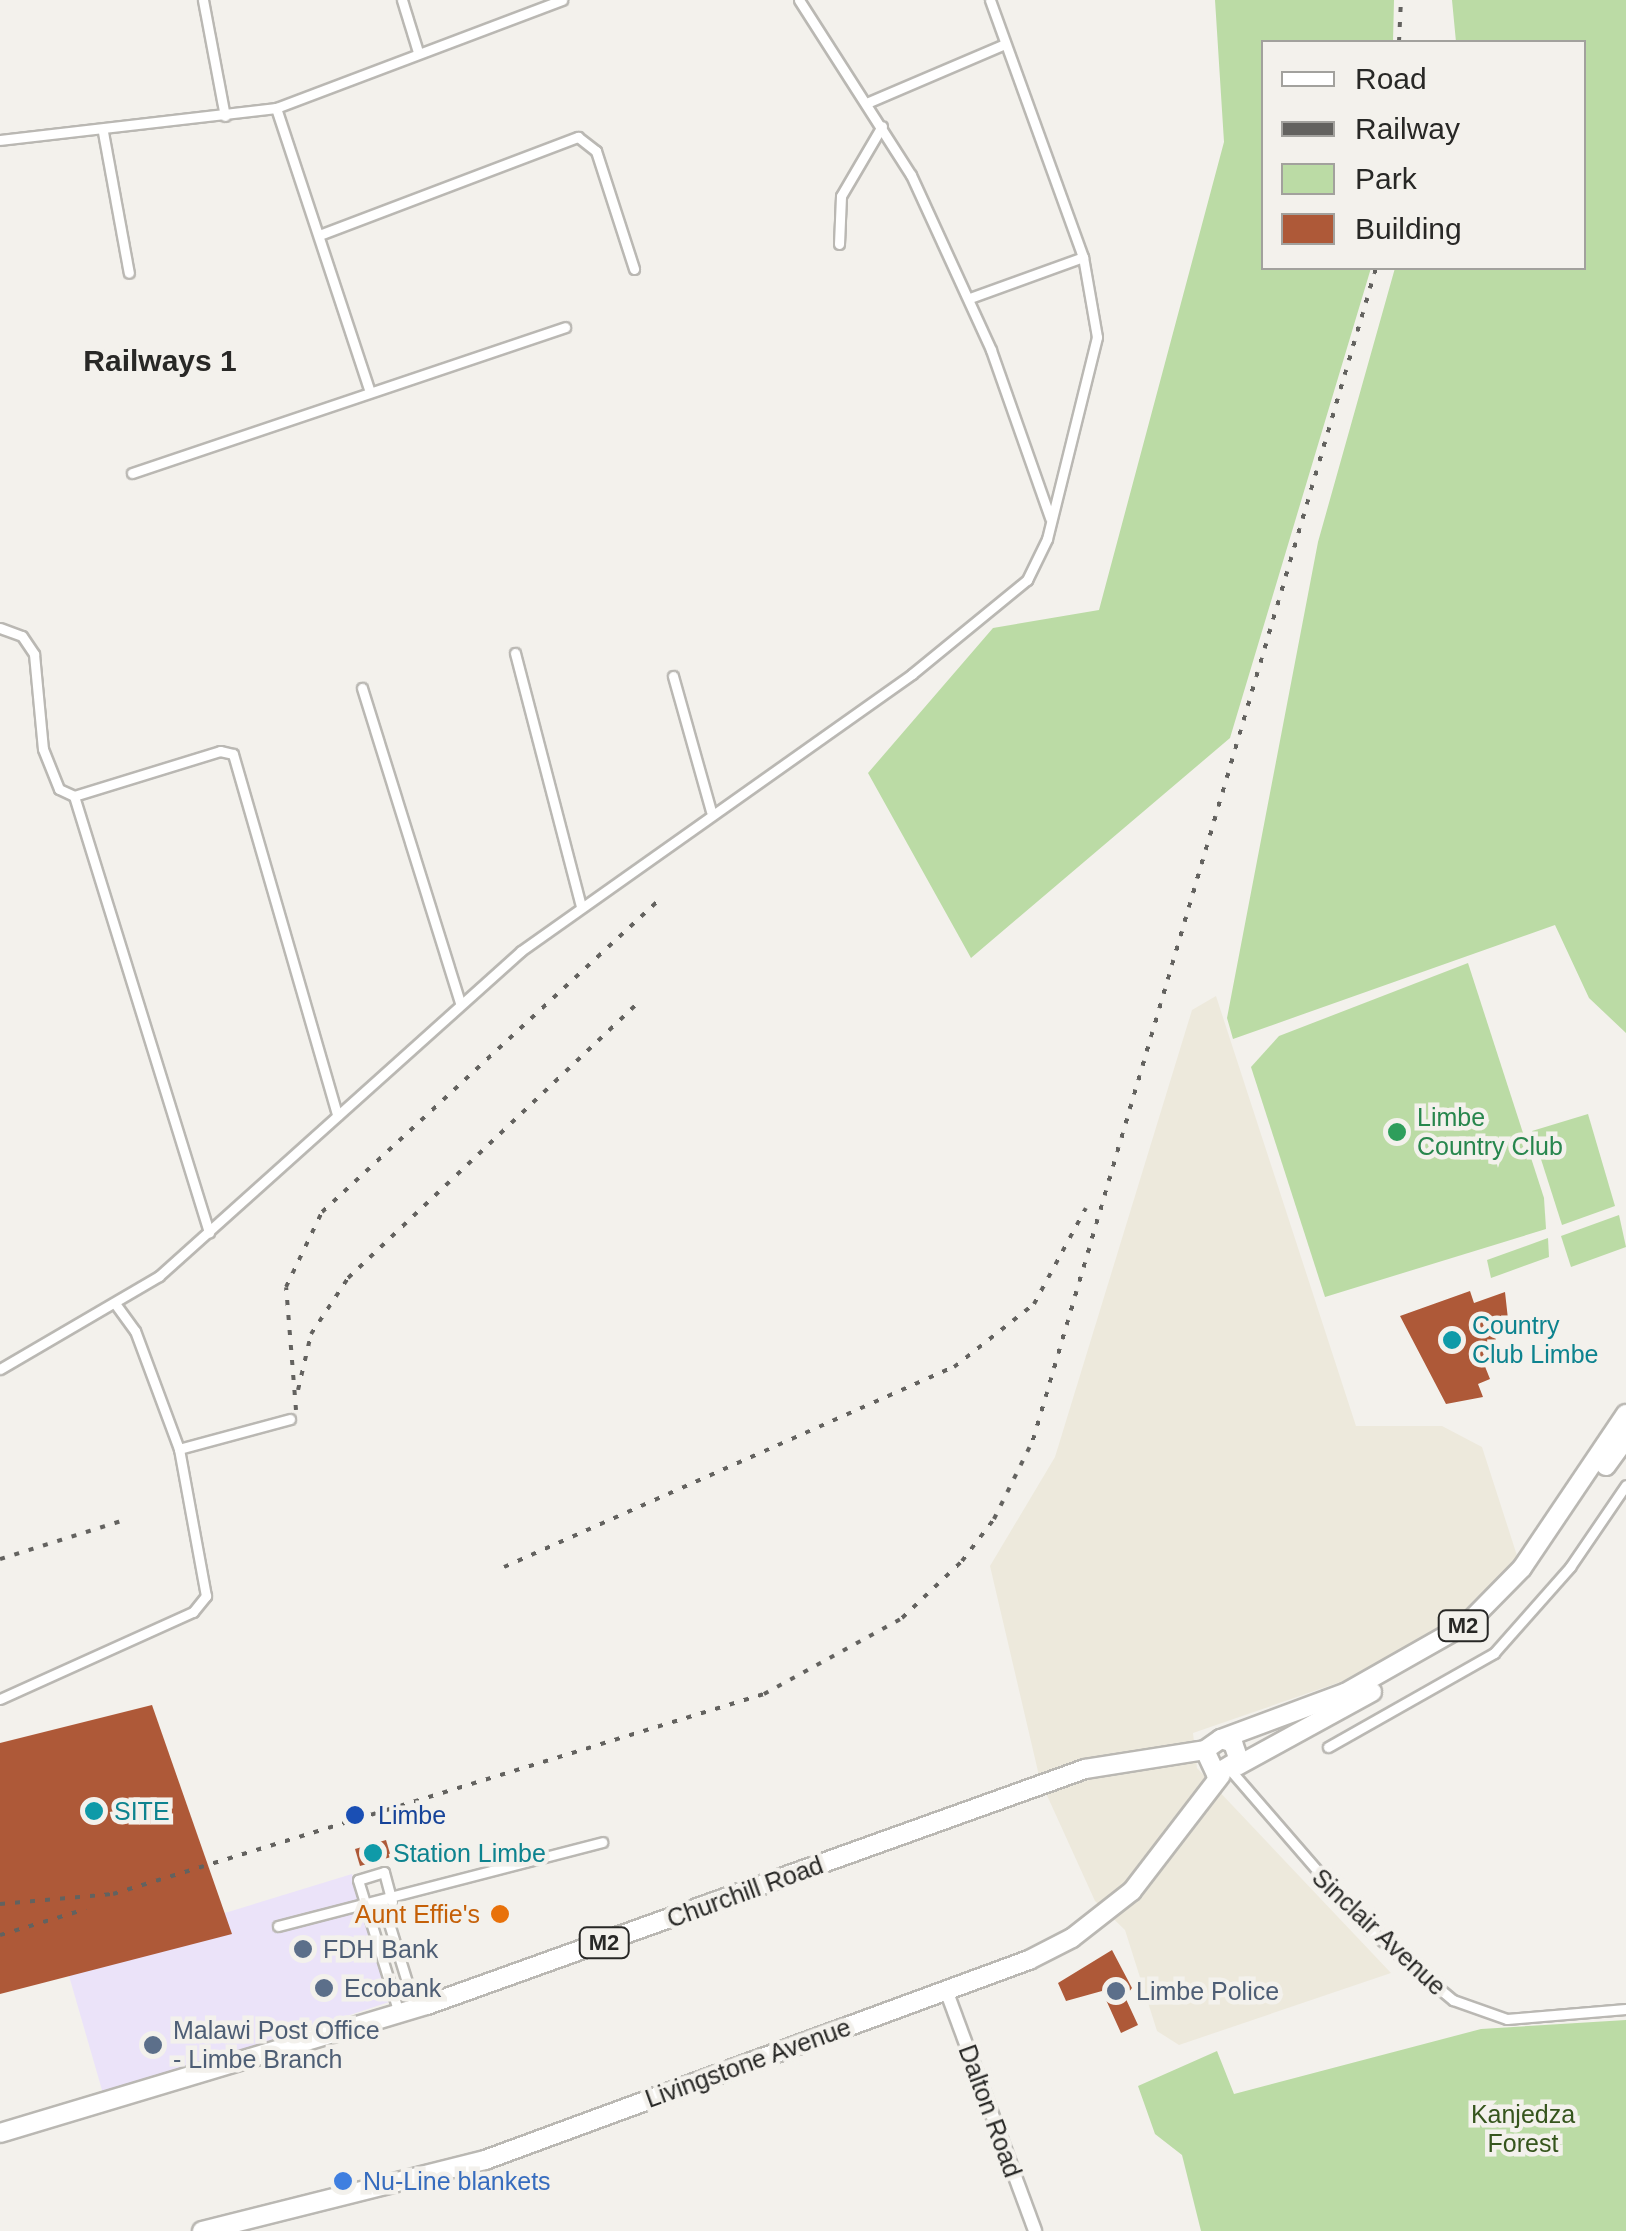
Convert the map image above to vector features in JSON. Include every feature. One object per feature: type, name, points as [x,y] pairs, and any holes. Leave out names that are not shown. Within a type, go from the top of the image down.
[{"type":"highway","name":"Churchill Road","points":[[0,2133],[407,2011],[1084,1769],[1204,1750],[1221,1739],[1345,1692],[1468,1622],[1522,1568],[1626,1414]]},
{"type":"highway","name":"M2","points":[[1230,1771],[1473,1630],[1530,1575],[1626,1438]]},
{"type":"highway","points":[[1204,1750],[1205,1765],[1230,1771],[1237,1748],[1221,1739]]},
{"type":"highway","name":"Livingstone Avenue","points":[[202,2231],[485,2160],[1029,1960],[1101,1919],[1230,1771]]},
{"type":"main road","name":"Dalton Road","points":[[946,1990],[1034,2231]]},
{"type":"street","points":[[204,0],[225,116]]},
{"type":"street","points":[[402,0],[418,52]]},
{"type":"street","points":[[0,140],[102,132],[276,108],[562,0]]},
{"type":"street","points":[[799,0],[869,102],[970,298],[1051,520]]},
{"type":"street","points":[[0,1369],[114,1303],[209,1234],[460,1002],[581,906],[1010,598],[1039,562],[1094,363],[1083,257],[990,0]]},
{"type":"street","points":[[869,102],[1005,44]]},
{"type":"street","points":[[276,108],[322,234],[370,392]]},
{"type":"street","points":[[839,244],[841,196],[882,126]]},
{"type":"street","points":[[102,132],[128,273]]},
{"type":"street","points":[[322,234],[578,137],[596,151],[634,269]]},
{"type":"street","points":[[970,298],[1083,257]]},
{"type":"street","points":[[132,472],[566,326]]},
{"type":"street","points":[[0,628],[22,636],[34,654],[51,780],[74,796],[209,1234]]},
{"type":"street","points":[[515,653],[581,906]]},
{"type":"street","points":[[673,676],[711,811]]},
{"type":"street","points":[[362,688],[460,1002]]},
{"type":"street","points":[[74,796],[220,751],[233,754],[337,1114]]},
{"type":"street","points":[[0,1699],[202,1606],[179,1450],[135,1331],[114,1303]]},
{"type":"street","points":[[179,1450],[290,1420]]},
{"type":"street","points":[[1328,1747],[1494,1653],[1570,1568],[1626,1485]]},
{"type":"street","name":"Sinclair Avenue","points":[[1230,1771],[1368,1929],[1452,2000],[1507,2019],[1626,2010]]},
{"type":"street","points":[[278,1926],[387,1903],[602,1842]]},
{"type":"street","points":[[384,1872],[387,1903],[407,2011],[381,1956],[358,1880],[384,1872]]},
{"type":"street","points":[[381,1956],[398,1951]]},
{"type":"shaded area","points":[[1216,996],[1356,1426],[1442,1426],[1482,1447],[1521,1568],[1427,1639],[1349,1679],[1193,1733],[1197,1768],[1391,1973],[1179,2045],[1157,2031],[1125,1930],[1095,1901],[1040,1780],[990,1566],[1055,1457],[1192,1010]]},
{"type":"shaded area","points":[[352,1874],[392,2001],[104,2097],[65,1962]]},
{"type":"green space","points":[[1215,0],[1394,0],[1393,40],[1261,40],[1261,270],[1370,270],[1230,738],[971,958],[868,773],[993,628],[1099,610],[1224,142]]},
{"type":"green space","points":[[1452,0],[1626,0],[1626,1033],[1589,998],[1555,925],[1233,1039],[1227,1018],[1318,542],[1394,270],[1586,270],[1586,40],[1456,40]]},
{"type":"green space","name":"Limbe Country Club","points":[[1468,963],[1544,1198],[1546,1229],[1325,1297],[1251,1067],[1279,1036]]},
{"type":"green space","points":[[1588,1114],[1615,1206],[1562,1225],[1532,1131]]},
{"type":"green space","points":[[1619,1215],[1626,1247],[1571,1267],[1561,1236]]},
{"type":"green space","points":[[1548,1238],[1549,1257],[1491,1278],[1487,1260]]},
{"type":"green space","name":"Kanjedza Forest","points":[[1626,2020],[1626,2231],[1201,2231],[1182,2155],[1155,2134],[1138,2086],[1217,2051],[1234,2094],[1481,2029]]},
{"type":"building","name":"Country Club Limbe","points":[[1470,1291],[1474,1303],[1505,1292],[1508,1319],[1491,1325],[1502,1358],[1484,1364],[1490,1379],[1478,1384],[1483,1397],[1446,1404],[1400,1316]]},
{"type":"building","name":"SITE","points":[[152,1705],[232,1934],[0,1994],[0,1743]]},
{"type":"building","name":"Station Limbe","points":[[386,1840],[391,1857],[360,1866],[355,1849]]},
{"type":"building","name":"Limbe Police","points":[[1112,1950],[1132,1988],[1125,1997],[1138,2025],[1121,2033],[1102,1991],[1066,2001],[1058,1983]]},
{"type":"railway","points":[[1399,40],[1401,0]]},
{"type":"railway","points":[[0,1904],[113,1894],[764,1694],[902,1618],[962,1561],[994,1519],[1033,1440],[1375,270]]},
{"type":"railway","points":[[296,1410],[286,1287],[322,1212],[660,899]]},
{"type":"railway","points":[[298,1390],[311,1334],[348,1278],[637,1004]]},
{"type":"railway","points":[[504,1567],[954,1367],[1034,1304],[1086,1208]]},
{"type":"railway","points":[[0,1559],[121,1521]]},
{"type":"railway","points":[[0,1935],[86,1909]]},
{"type":"place","name":"Limbe Country Club","points":[[1397,1132]]},
{"type":"place","name":"Country Club Limbe","points":[[1452,1340]]},
{"type":"place","name":"SITE","points":[[94,1811]]},
{"type":"place","name":"Limbe","points":[[355,1815]]},
{"type":"place","name":"Station Limbe","points":[[373,1853]]},
{"type":"place","name":"Aunt Effie's","points":[[500,1914]]},
{"type":"place","name":"FDH Bank","points":[[303,1949]]},
{"type":"place","name":"Ecobank","points":[[324,1988]]},
{"type":"place","name":"Limbe Police","points":[[1116,1991]]},
{"type":"place","name":"Malawi Post Office - Limbe Branch","points":[[153,2045]]},
{"type":"place","name":"Nu-Line blankets","points":[[343,2181]]},
{"type":"district","name":"Railways 1","points":[[160,361]]}]
